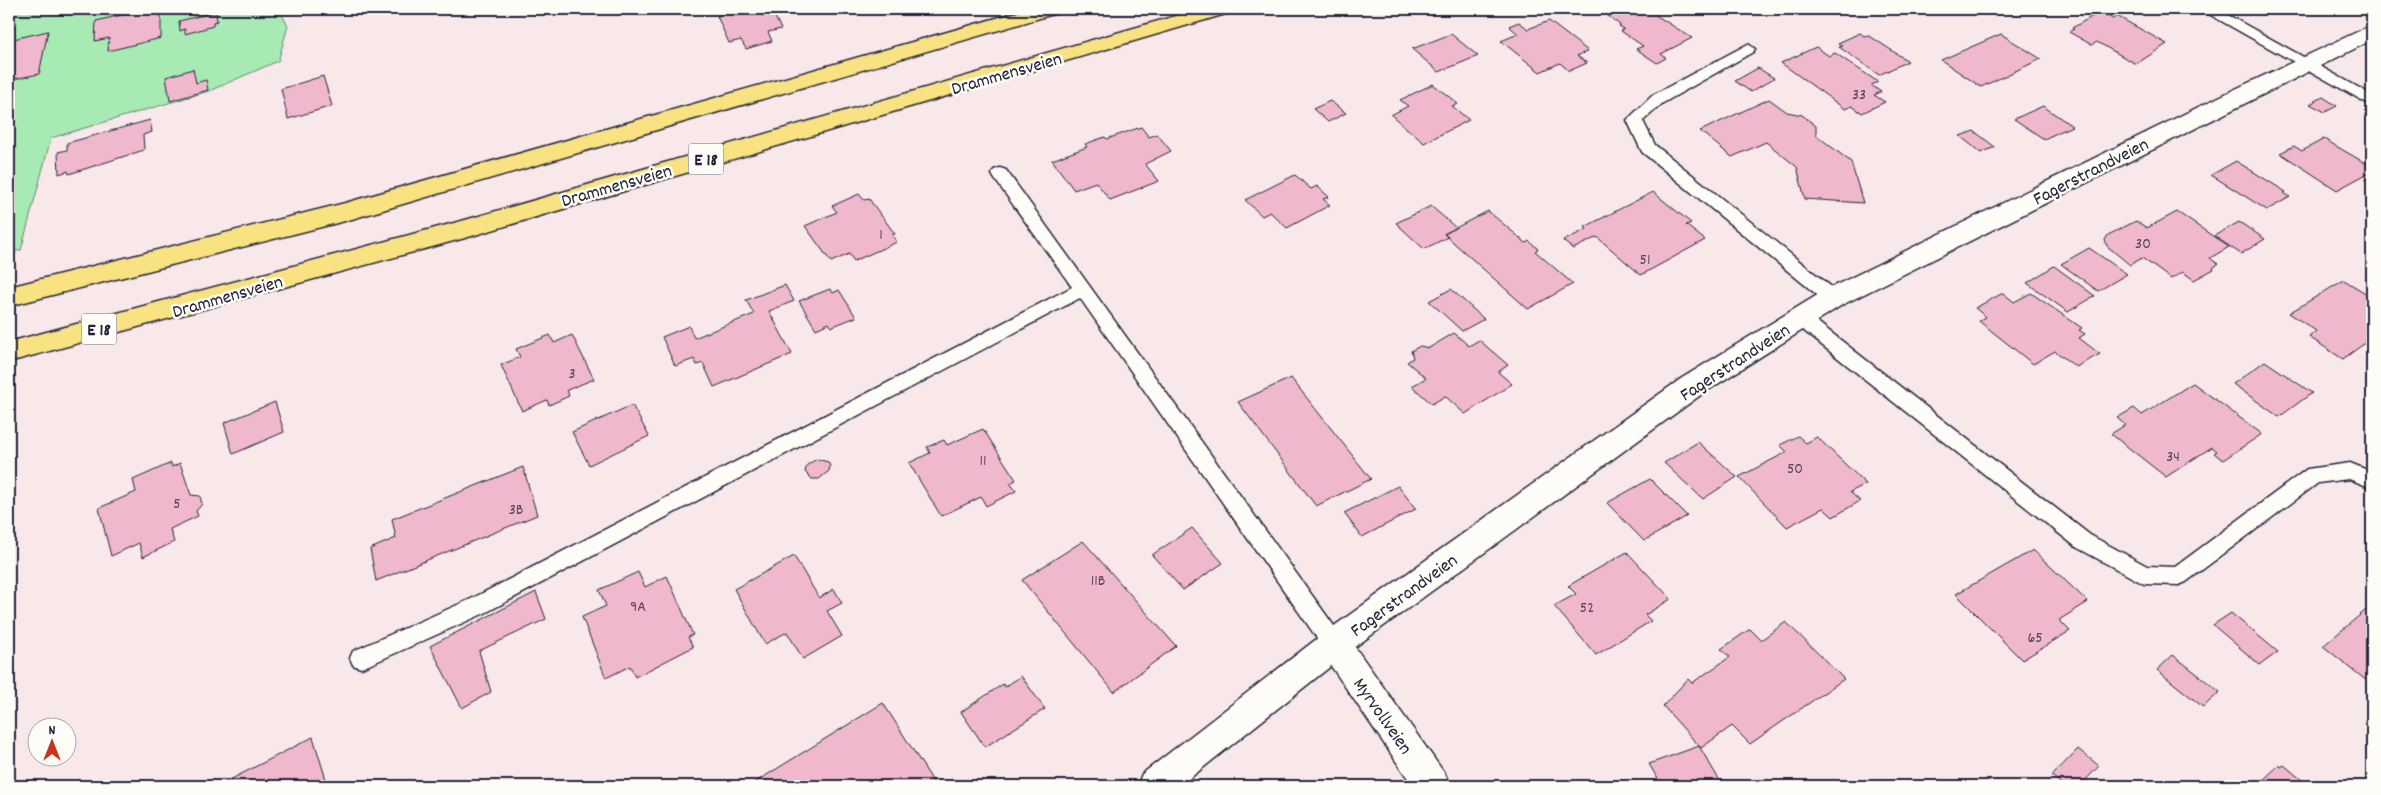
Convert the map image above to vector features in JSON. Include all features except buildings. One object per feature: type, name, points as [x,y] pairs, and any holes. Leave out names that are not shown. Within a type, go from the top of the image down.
[{"type":"highway","name":"E 18","points":[[9,297],[355,209],[1050,9]]},
{"type":"highway","name":"Drammensveien","points":[[9,352],[208,300],[756,145],[1222,9]]},
{"type":"street","name":"Fagerstrandveien","points":[[1154,786],[1334,644],[1692,386],[1800,318],[1833,298],[2238,96],[2372,32]]},
{"type":"street","name":"Myrvollveien","points":[[1334,644],[1433,786]]},
{"type":"lane","points":[[2208,9],[2372,101]]},
{"type":"lane","points":[[1748,50],[1658,99],[1635,120],[1648,148],[1833,298]]},
{"type":"lane","points":[[1000,174],[1334,644]]},
{"type":"lane","points":[[361,658],[478,606],[1083,289]]},
{"type":"lane","points":[[1800,318],[2083,541],[2144,575],[2180,576],[2314,475],[2350,471],[2372,480]]},
{"type":"green space","points":[[9,9],[279,9],[288,26],[278,61],[209,91],[51,138],[21,250],[9,253]]}]
